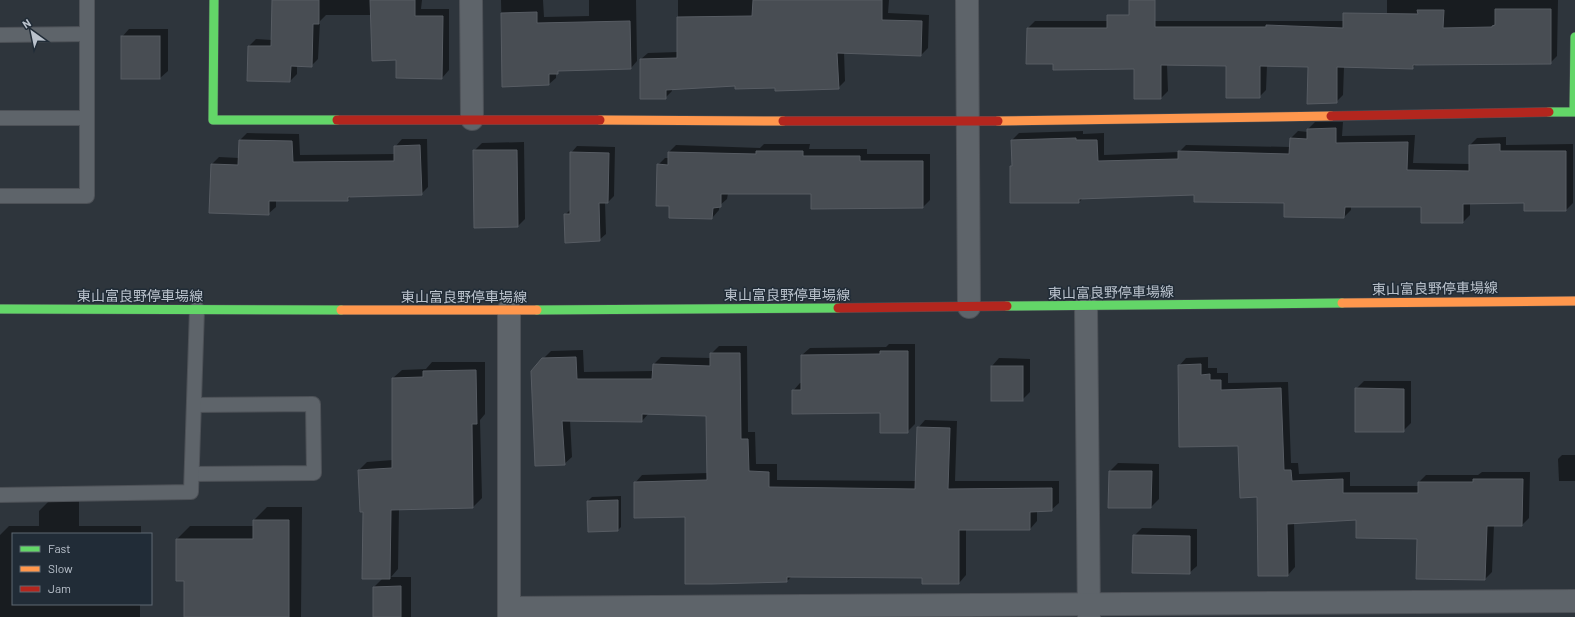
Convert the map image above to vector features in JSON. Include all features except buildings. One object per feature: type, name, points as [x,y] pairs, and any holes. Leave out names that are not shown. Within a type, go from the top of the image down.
[{"type":"main road","points":[[214,0],[213,120],[472,119],[967,122],[1574,112],[1575,37]]},
{"type":"main road","name":"東山富良野停車場線","points":[[0,309],[509,310],[1575,301]]},
{"type":"street","points":[[471,0],[472,119]]},
{"type":"street","points":[[967,0],[969,307]]},
{"type":"street","points":[[1086,306],[1089,611]]},
{"type":"street","points":[[509,310],[509,612],[1089,611],[1575,601]]},
{"type":"lane","points":[[0,196],[87,196],[87,0]]},
{"type":"lane","points":[[0,35],[87,34]]},
{"type":"lane","points":[[0,118],[87,118]]},
{"type":"lane","points":[[0,495],[191,492],[197,310]]},
{"type":"lane","points":[[192,474],[314,473],[313,404],[194,405]]},
{"type":"traffic: fast","points":[[214,0],[213,120],[337,120]]},
{"type":"traffic: fast","points":[[1549,112],[1574,112],[1575,37]]},
{"type":"traffic: fast","points":[[1007,306],[1342,303]]},
{"type":"traffic: fast","points":[[537,310],[838,308]]},
{"type":"traffic: fast","points":[[0,309],[341,310]]},
{"type":"traffic: slow","points":[[998,121],[1331,116]]},
{"type":"traffic: slow","points":[[600,120],[783,121]]},
{"type":"traffic: slow","points":[[1342,303],[1575,301]]},
{"type":"traffic: slow","points":[[341,310],[537,310]]},
{"type":"traffic: jam","points":[[1331,116],[1549,112]]},
{"type":"traffic: jam","points":[[337,120],[600,120]]},
{"type":"traffic: jam","points":[[783,121],[998,121]]},
{"type":"traffic: jam","points":[[838,308],[1007,306]]}]
